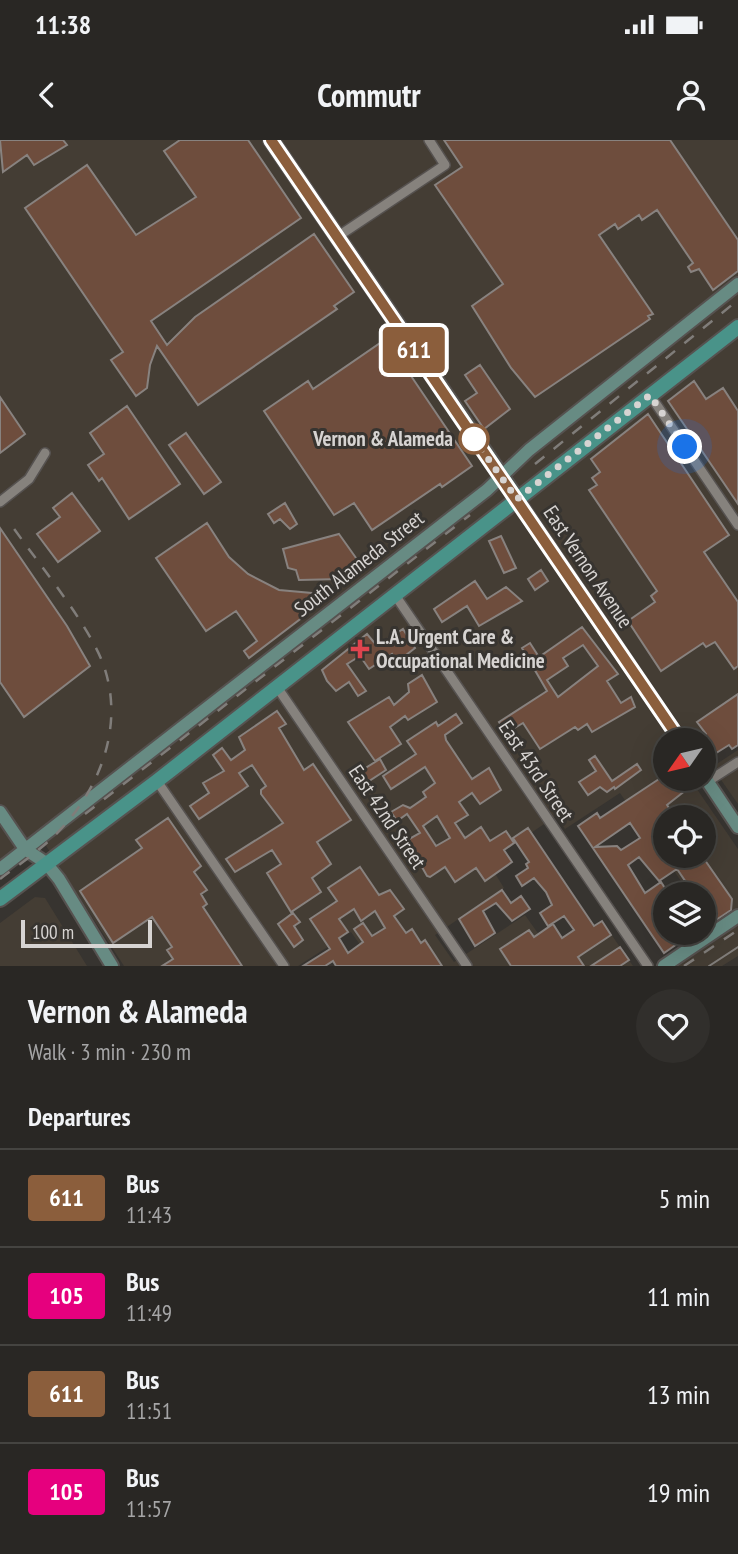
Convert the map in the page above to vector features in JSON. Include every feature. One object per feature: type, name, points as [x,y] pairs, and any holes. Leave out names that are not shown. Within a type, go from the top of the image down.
[{"type":"main road","name":"East Vernon Avenue","points":[[271,140],[517,499]]},
{"type":"main road","points":[[0,899],[157,781],[738,327]]},
{"type":"street","points":[[337,237],[445,164],[429,140]]},
{"type":"street","name":"South Alameda Street","points":[[0,869],[228,693],[738,284]]},
{"type":"street","points":[[650,395],[738,525]]},
{"type":"street","points":[[0,502],[29,479],[46,453]]},
{"type":"street","name":"East Vernon Avenue","points":[[517,499],[672,728]]},
{"type":"street","name":"East 43rd Street","points":[[395,595],[648,966]]},
{"type":"street","name":"East 42nd Street","points":[[277,687],[467,966]]},
{"type":"street","points":[[716,773],[738,762]]},
{"type":"street","points":[[157,781],[284,966]]},
{"type":"street","points":[[713,791],[738,827]]},
{"type":"street","points":[[0,812],[25,849],[46,863],[112,966]]},
{"type":"street","points":[[664,966],[738,916]]},
{"type":"shaded area","points":[[0,140],[738,140],[738,718],[716,733],[716,728],[653,728],[653,791],[698,791],[708,805],[653,805],[653,841],[620,793],[565,829],[556,816],[488,862],[504,888],[435,935],[454,962],[525,915],[552,953],[602,921],[633,966],[375,966],[351,932],[298,966],[124,966],[39,835],[0,863]]},
{"type":"shaded area","points":[[738,750],[738,804],[716,773],[716,764]]},
{"type":"shaded area","points":[[716,817],[738,849],[738,908],[716,923],[716,882],[682,882],[672,868],[716,868]]},
{"type":"shaded area","points":[[35,897],[45,898],[87,966],[0,966],[0,923]]},
{"type":"shaded area","points":[[738,924],[738,956],[722,966],[675,966],[706,945],[716,945],[716,939]]},
{"type":"building","points":[[0,140],[63,140],[67,145],[34,165],[27,155],[3,172]]},
{"type":"building","points":[[180,140],[248,140],[301,218],[151,321],[167,345],[195,317],[314,234],[354,292],[334,306],[337,309],[198,405],[157,346],[150,365],[147,388],[136,396],[111,360],[123,352],[25,208],[87,165],[136,235],[196,197],[164,151]]},
{"type":"building","points":[[444,140],[670,140],[738,240],[738,271],[713,290],[699,269],[691,272],[688,267],[693,263],[657,210],[642,220],[639,215],[618,229],[615,224],[599,235],[653,314],[648,316],[650,319],[535,397],[511,368],[472,306],[503,284],[435,185],[462,167]]},
{"type":"building","points":[[386,339],[472,466],[372,530],[354,503],[334,515],[264,411],[308,381],[313,389]]},
{"type":"building","points":[[480,365],[510,409],[484,429],[465,401],[477,393],[465,375]]},
{"type":"building","points":[[694,381],[706,399],[723,388],[738,411],[738,504],[668,401]]},
{"type":"building","points":[[0,397],[25,434],[0,453]]},
{"type":"building","points":[[127,406],[180,484],[129,519],[102,478],[99,481],[88,465],[104,454],[90,433]]},
{"type":"building","points":[[648,414],[729,535],[704,552],[738,602],[738,666],[734,669],[715,642],[706,647],[703,643],[661,671],[628,621],[655,602],[651,596],[657,591],[589,490],[597,485],[592,478],[600,472],[591,459]]},
{"type":"building","points":[[186,433],[221,482],[204,494],[169,445]]},
{"type":"building","points":[[72,493],[100,531],[58,562],[37,534],[60,517],[53,508]]},
{"type":"building","points":[[285,503],[297,524],[290,529],[280,519],[274,523],[268,514]]},
{"type":"building","points":[[207,523],[229,557],[248,574],[279,590],[312,593],[320,604],[249,658],[244,651],[257,641],[236,611],[206,631],[156,558]]},
{"type":"building","points":[[0,528],[67,626],[90,666],[24,717],[0,682]]},
{"type":"building","points":[[339,534],[361,565],[341,579],[299,580],[296,570],[288,568],[283,549]]},
{"type":"building","points":[[501,536],[516,568],[504,573],[489,541]]},
{"type":"building","points":[[541,570],[548,581],[535,590],[528,579]]},
{"type":"building","points":[[475,581],[487,599],[506,587],[522,601],[479,626],[467,606],[442,622],[434,609]]},
{"type":"building","points":[[582,627],[618,674],[607,681],[621,703],[631,697],[635,707],[592,732],[587,724],[578,730],[575,727],[540,749],[523,723],[506,733],[499,722],[547,691],[522,648],[530,643],[539,657]],"holes":[[[583,645],[598,666],[558,697],[547,680],[568,666],[563,658]]]},
{"type":"building","points":[[403,629],[415,648],[397,662],[392,654],[369,669],[360,656],[347,664],[366,691],[358,696],[349,682],[336,691],[327,681],[322,670],[367,634],[377,646]]},
{"type":"building","points":[[422,675],[437,702],[408,720],[405,716],[390,727],[401,744],[375,761],[348,722],[389,697],[394,705],[409,692],[408,684]]},
{"type":"building","points":[[738,694],[738,745],[732,749],[729,745],[716,753],[716,728],[702,728],[697,722]]},
{"type":"building","points":[[277,711],[286,724],[279,728],[304,770],[313,764],[351,820],[317,842],[331,864],[312,878],[321,892],[291,912],[267,873],[281,864],[272,850],[235,872],[226,859],[283,823],[261,794],[261,790],[266,786],[252,765],[239,773],[248,786],[199,819],[190,806],[209,793],[203,783],[224,771],[213,755],[222,748],[231,760],[245,750],[239,737]]},
{"type":"building","points":[[456,714],[462,723],[445,735],[446,740],[472,779],[489,768],[501,790],[480,804],[472,793],[459,802],[468,815],[455,823],[465,838],[481,827],[490,841],[506,831],[514,843],[504,850],[512,862],[485,881],[476,868],[455,882],[445,867],[430,877],[427,876],[409,844],[409,839],[420,833],[407,814],[397,821],[391,812],[403,805],[410,808],[426,797],[423,792],[435,783],[425,767],[391,789],[383,776],[416,754],[407,741],[436,722],[438,726]],"holes":[[[437,816],[450,838],[436,846],[423,826]]]},
{"type":"building","points":[[595,756],[612,781],[637,764],[641,770],[615,789],[614,787],[607,792],[600,787],[588,795],[579,782],[596,771],[589,760]]},
{"type":"building","points":[[380,759],[386,770],[366,783],[359,772]]},
{"type":"building","points":[[653,783],[653,791],[685,791],[667,805],[653,805],[653,868],[710,868],[732,899],[731,910],[716,920],[716,882],[686,882],[677,869],[659,881],[639,857],[628,865],[645,893],[653,888],[653,937],[578,826],[597,813],[600,818]],"holes":[[[630,823],[640,838],[621,850],[617,846],[595,847]]]},
{"type":"building","points":[[168,818],[201,866],[194,872],[207,890],[201,894],[207,904],[203,907],[242,966],[162,966],[173,959],[167,950],[172,947],[152,917],[113,943],[80,891],[142,848],[136,840]]},
{"type":"building","points":[[528,828],[594,926],[602,921],[611,935],[578,957],[584,966],[511,966],[500,949],[529,930],[534,937],[553,924],[562,938],[574,930],[564,916],[548,926],[540,913],[552,905],[546,892],[534,878],[522,886],[516,876],[528,868],[526,864],[529,862],[513,838]]},
{"type":"building","points":[[360,867],[379,895],[390,890],[404,909],[394,916],[406,933],[412,929],[421,943],[425,940],[442,966],[336,966],[333,961],[325,966],[303,966],[330,949],[310,919],[337,901],[328,888]],"holes":[[[354,909],[361,921],[375,911],[385,928],[372,936],[363,923],[354,929],[363,942],[348,953],[339,938],[348,932],[339,919]]]},
{"type":"building","points":[[502,890],[511,903],[521,896],[530,909],[512,921],[496,903],[483,911],[495,933],[475,946],[459,919]]},
{"type":"building","points":[[293,913],[300,922],[294,926],[303,940],[294,947],[278,924]]},
{"type":"building","points":[[659,945],[676,945],[664,953]]},
{"type":"building","points":[[620,947],[629,960],[620,966],[591,966]]},
{"type":"tram line","points":[[709,966],[738,947]]},
{"type":"railway","points":[[535,464],[738,300]]},
{"type":"railway","points":[[85,814],[470,515]]},
{"type":"railway","points":[[0,879],[51,839],[83,801],[104,757],[110,734],[111,709],[109,685],[94,645],[73,609],[10,523]]},
{"type":"railway","points":[[684,966],[738,930]]},
{"type":"bus line","name":"611","points":[[271,140],[672,728]]},
{"type":"place","name":"Vernon & Alameda","points":[[474,439]]},
{"type":"place","name":"L.A. Urgent Care & Occupational Medicine","points":[[360,649]]},
{"type":"route","points":[[474,439],[517,499],[650,395],[685,447]]}]
